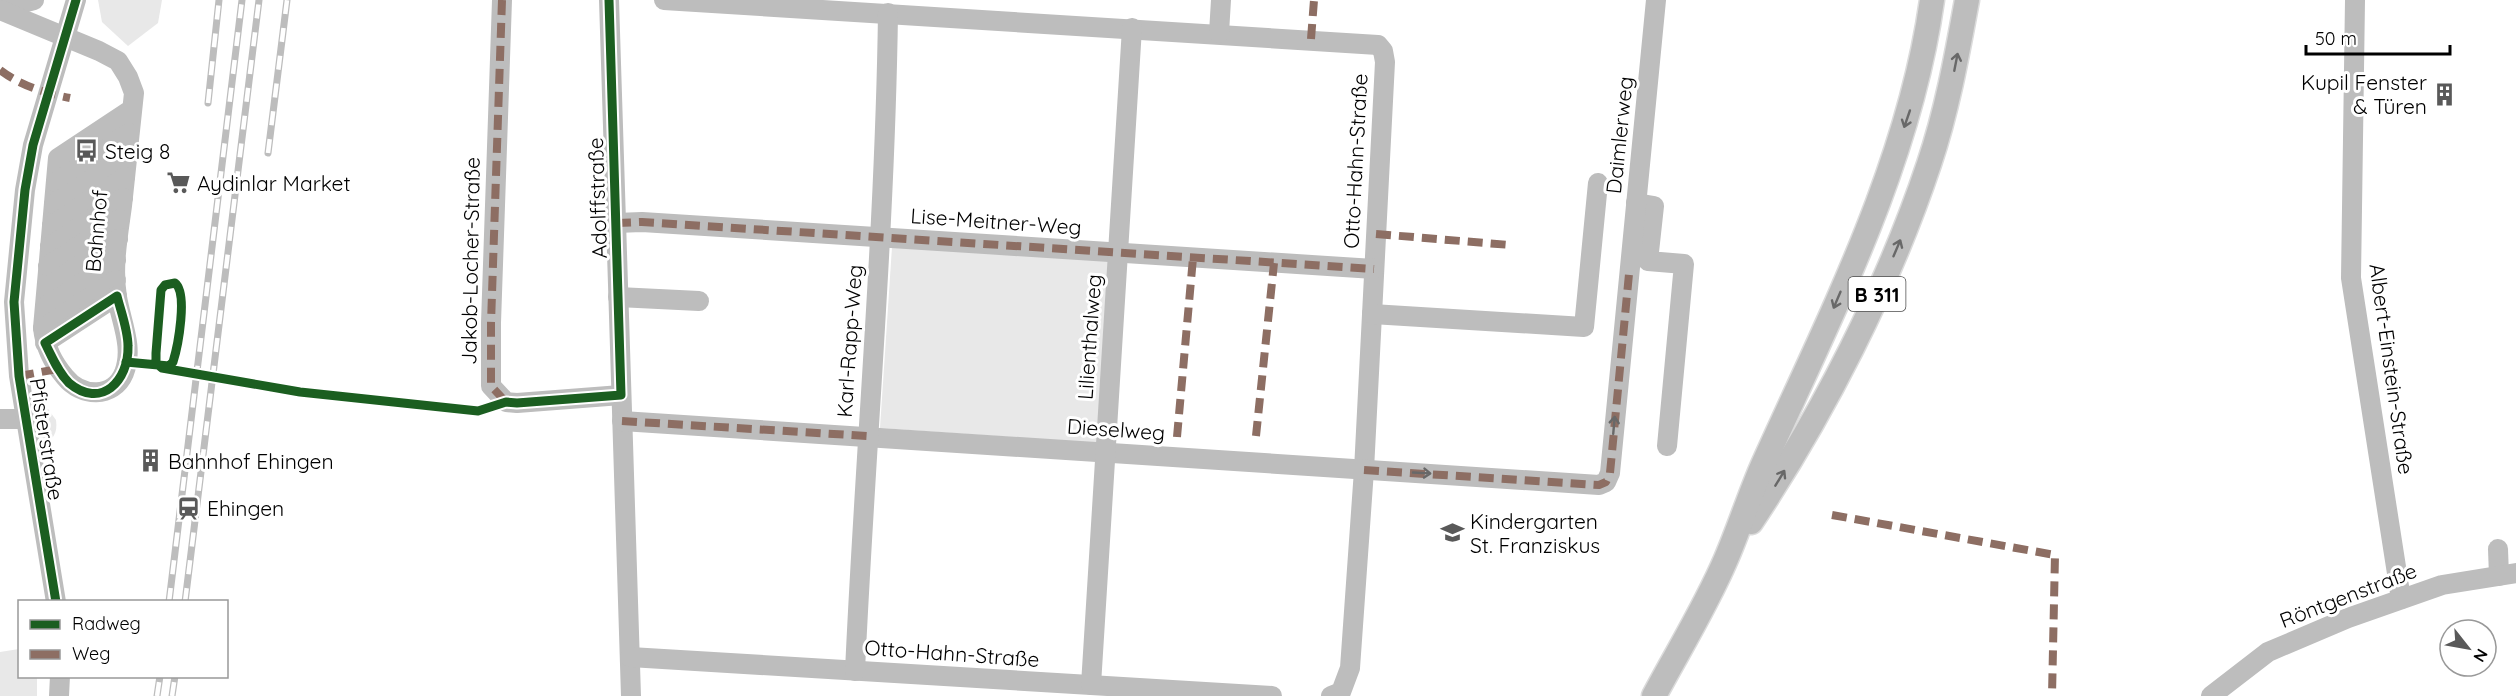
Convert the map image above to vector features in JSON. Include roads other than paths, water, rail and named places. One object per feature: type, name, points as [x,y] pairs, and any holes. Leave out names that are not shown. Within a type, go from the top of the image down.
[{"type":"main road","name":"B 311","points":[[1654,696],[1725,561],[1762,468],[1802,382],[1885,182],[1914,98],[1932,0]]},
{"type":"main road","name":"B 311","points":[[1725,561],[1779,481],[1811,424],[1882,283],[1930,163],[1953,78],[1967,0]]},
{"type":"street","points":[[0,10],[34,0]]},
{"type":"street","name":"Pfisterstraße","points":[[56,600],[19,376],[14,302],[25,190],[33,145],[76,0]]},
{"type":"street","name":"Jakob-Locher-Straße","points":[[502,0],[491,322],[491,386],[506,402],[517,403],[621,395]]},
{"type":"street","name":"Adolffstraße","points":[[609,0],[631,696]]},
{"type":"street","name":"Otto-Hahn-Straße","points":[[664,0],[788,4],[888,14],[989,10],[1132,28],[1365,42],[1378,45],[1383,51],[1372,314],[1350,668],[1341,692],[1331,696]]},
{"type":"street","points":[[1219,33],[1221,0]]},
{"type":"street","name":"Daimlerweg","points":[[1606,482],[1610,473],[1656,0]]},
{"type":"street","name":"Albert-Einstein-Straße","points":[[2355,0],[2351,278],[2402,599]]},
{"type":"street","name":"Bahnhof","points":[[0,10],[118,61],[134,93],[118,239],[116,279],[128,346],[124,372],[111,390],[99,393],[85,391],[70,384],[58,369],[44,336]]},
{"type":"street","name":"Karl-Rapp-Weg","points":[[855,671],[886,137],[888,14]]},
{"type":"street","name":"Lilienthalweg","points":[[1091,685],[1132,28]]},
{"type":"street","points":[[44,336],[58,158],[132,109]]},
{"type":"street","points":[[56,182],[129,133]]},
{"type":"street","points":[[54,204],[127,155]]},
{"type":"street","points":[[52,225],[125,177]]},
{"type":"street","points":[[1372,314],[1584,327],[1598,183]]},
{"type":"street","points":[[50,246],[123,198]]},
{"type":"street","points":[[1636,203],[1654,206],[1648,261],[1684,264],[1667,446]]},
{"type":"street","points":[[48,266],[120,219]]},
{"type":"street","name":"Lise-Meitner-Weg","points":[[616,223],[642,222],[1374,269]]},
{"type":"street","points":[[47,287],[118,239]]},
{"type":"street","points":[[45,307],[116,279]]},
{"type":"street","points":[[44,336],[116,279]]},
{"type":"street","points":[[618,297],[699,301]]},
{"type":"street","points":[[0,419],[27,419]]},
{"type":"street","name":"Dieselweg","points":[[622,421],[1364,470],[1599,484],[1606,482]]},
{"type":"street","points":[[2498,549],[2507,574]]},
{"type":"street","name":"Röntgenstraße","points":[[2211,696],[2268,652],[2348,618],[2442,585],[2507,574]]},
{"type":"street","name":"Otto-Hahn-Straße","points":[[630,657],[1272,696]]},
{"type":"street","points":[[60,678],[60,696]]},
{"type":"railway","points":[[208,103],[219,0]]},
{"type":"railway","points":[[169,600],[242,0]]},
{"type":"railway","points":[[185,600],[259,0]]},
{"type":"railway","points":[[268,153],[287,0]]},
{"type":"railway","points":[[157,696],[160,678]]},
{"type":"railway","points":[[172,696],[175,678]]},
{"type":"place","name":"Kupil Fenster & Türen","points":[[2445,94]]},
{"type":"place","name":"Steig 8","points":[[87,151]]},
{"type":"place","name":"Aydinlar Market","points":[[179,183]]},
{"type":"place","name":"Bahnhof Ehingen","points":[[150,461]]},
{"type":"place","name":"Ehingen","points":[[189,508]]},
{"type":"place","name":"Kindergarten St. Franziskus","points":[[1452,533]]}]
